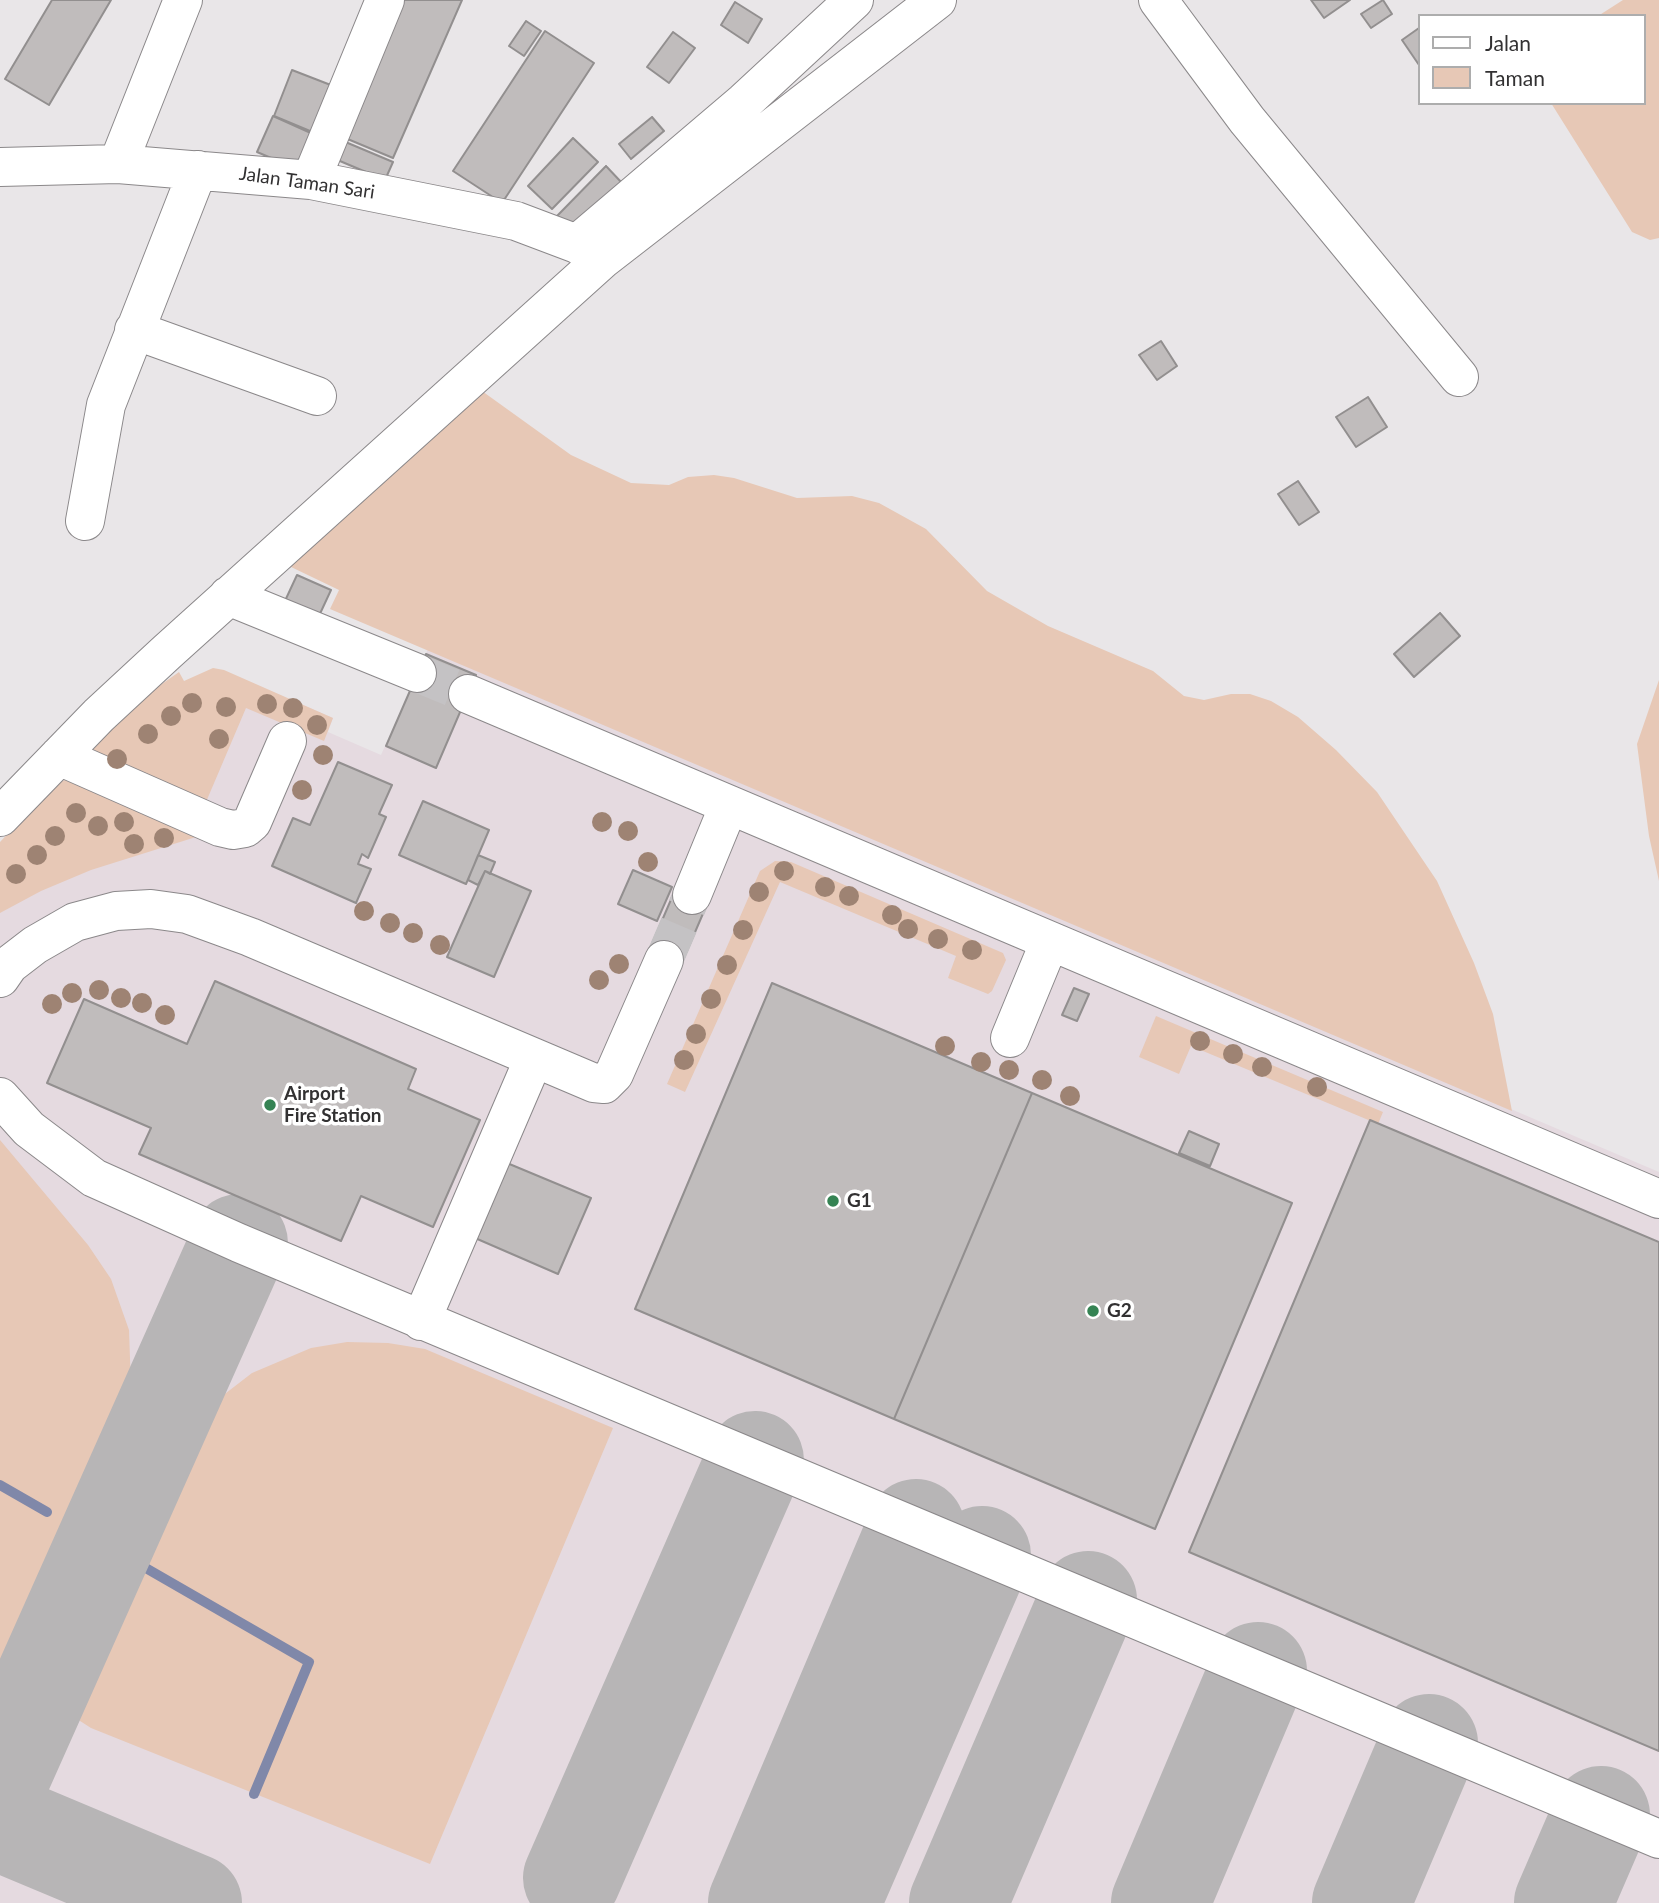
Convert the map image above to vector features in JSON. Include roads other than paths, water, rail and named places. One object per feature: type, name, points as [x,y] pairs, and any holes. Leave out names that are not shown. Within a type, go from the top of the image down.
[{"type":"street","points":[[118,164],[183,0]]},
{"type":"street","points":[[311,180],[385,0]]},
{"type":"street","points":[[0,817],[99,715],[228,596],[744,102],[855,0]]},
{"type":"street","points":[[590,251],[937,0]]},
{"type":"street","points":[[1158,0],[1247,120],[1459,377]]},
{"type":"street","name":"Jalan Taman Sari","points":[[0,167],[118,164],[311,180],[504,218],[590,251]]},
{"type":"street","points":[[85,521],[106,405],[198,170]]},
{"type":"street","points":[[134,331],[317,396]]},
{"type":"street","points":[[228,596],[417,673]]},
{"type":"street","points":[[468,694],[1659,1199]]},
{"type":"street","points":[[60,756],[220,828],[233,830],[245,828],[252,822],[287,741]]},
{"type":"street","points":[[692,895],[729,805]]},
{"type":"street","points":[[0,978],[9,965],[35,945],[75,922],[116,911],[151,909],[187,914],[250,937],[594,1083],[604,1084],[611,1079],[664,960]]},
{"type":"street","points":[[1010,1038],[1050,941]]},
{"type":"street","points":[[421,1321],[534,1058]]},
{"type":"street","points":[[0,1097],[29,1129],[94,1178],[421,1321],[1659,1839]]},
{"type":"waterway","points":[[0,1485],[47,1512]]},
{"type":"waterway","points":[[144,1567],[309,1662],[254,1794]]},
{"type":"tunnel","points":[[417,673],[468,694]]},
{"type":"tunnel","points":[[664,960],[692,895]]},
{"type":"place","name":"Airport Fire Station","points":[[270,1105]]},
{"type":"place","name":"G1","points":[[833,1201]]},
{"type":"place","name":"G2","points":[[1093,1311]]}]
